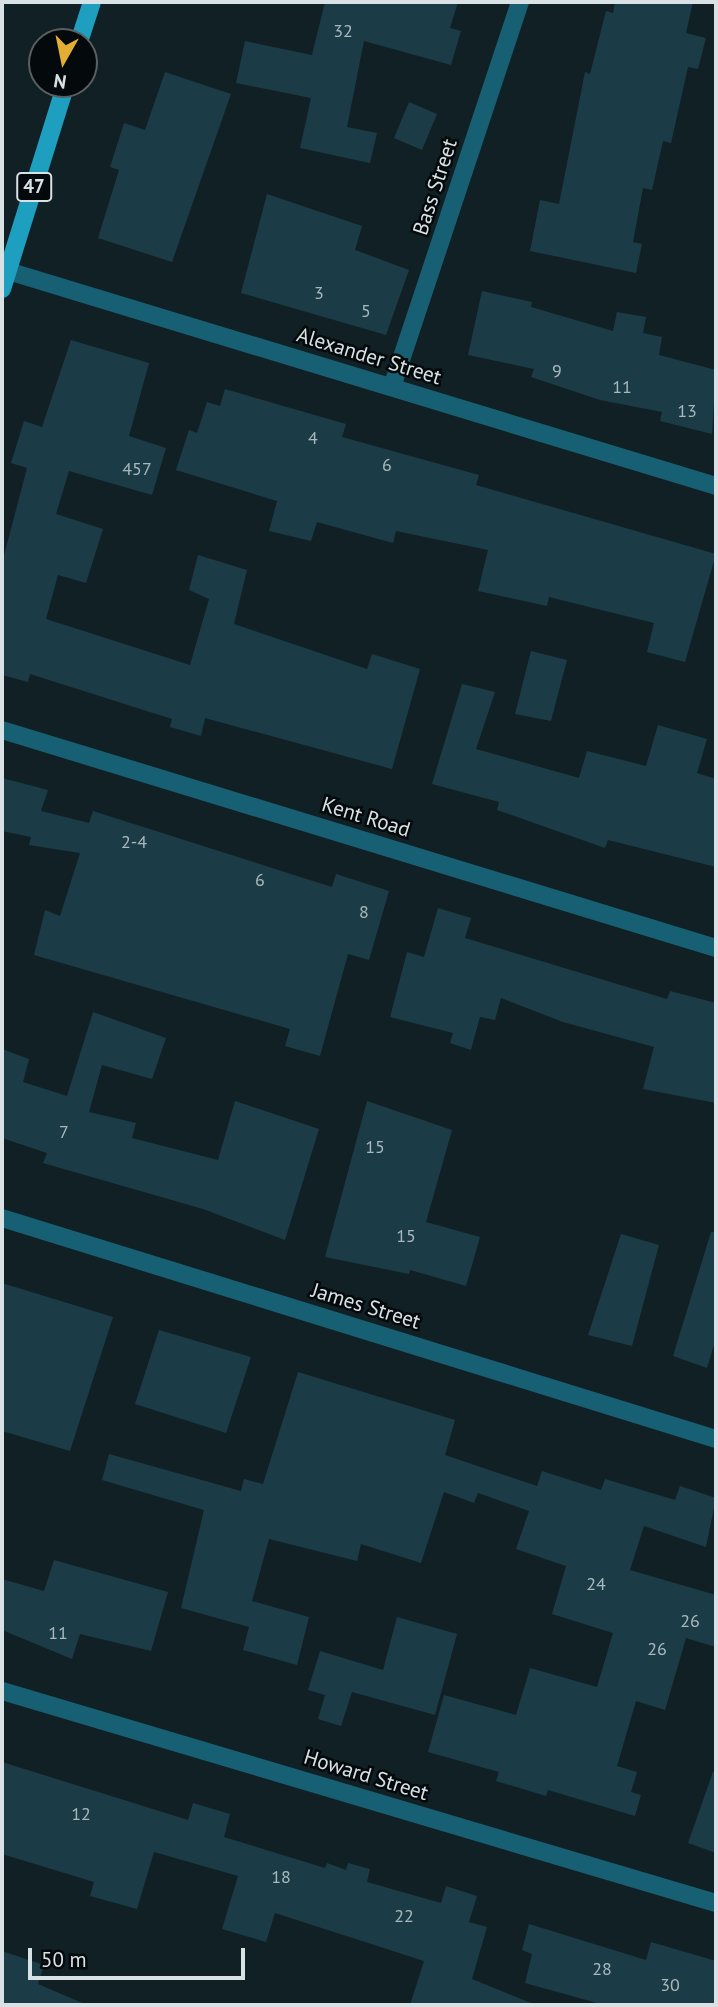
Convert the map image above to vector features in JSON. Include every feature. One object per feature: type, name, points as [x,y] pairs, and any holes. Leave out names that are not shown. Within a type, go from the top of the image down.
[{"type":"main road","points":[[84,28],[92,2]]},
{"type":"main road","name":"47","points":[[2,289],[8,271],[7,251],[61,98]]},
{"type":"street","name":"Bass Street","points":[[393,387],[520,2]]},
{"type":"street","name":"Alexander Street","points":[[8,271],[716,486]]},
{"type":"street","name":"Kent Road","points":[[2,730],[716,948]]},
{"type":"street","name":"James Street","points":[[2,1218],[716,1439]]},
{"type":"street","name":"Howard Street","points":[[2,1692],[716,1903]]},
{"type":"building","points":[[325,2],[458,2],[450,28],[461,31],[451,65],[364,41],[347,127],[377,133],[370,163],[300,148],[311,98],[236,83],[245,41],[312,55]]},
{"type":"building","points":[[615,2],[693,2],[686,33],[706,38],[698,69],[688,67],[671,143],[663,141],[652,190],[643,188],[633,242],[642,244],[636,273],[530,251],[540,200],[559,204],[585,72],[590,74],[606,11],[613,13]]},
{"type":"building","points":[[165,72],[231,94],[172,262],[98,238],[119,170],[110,167],[124,123],[145,130]]},
{"type":"building","points":[[409,102],[437,114],[422,150],[394,138]]},
{"type":"building","points":[[267,194],[362,226],[355,250],[409,270],[386,335],[241,293]]},
{"type":"building","points":[[482,291],[532,302],[531,307],[613,331],[617,312],[646,317],[643,333],[662,337],[659,355],[716,370],[712,434],[660,421],[662,412],[600,400],[531,377],[534,369],[468,355]]},
{"type":"building","points":[[71,340],[149,363],[129,436],[166,448],[152,495],[69,471],[56,514],[103,529],[86,583],[58,575],[46,619],[190,665],[209,599],[189,590],[198,555],[247,570],[234,624],[367,669],[372,654],[420,669],[392,769],[205,718],[201,736],[170,727],[172,719],[30,674],[28,682],[2,675],[2,563],[27,468],[11,463],[24,421],[42,427]]},
{"type":"building","points":[[225,389],[346,424],[342,437],[479,475],[476,485],[716,554],[685,662],[647,652],[654,623],[549,597],[547,606],[478,591],[488,550],[396,531],[393,543],[317,522],[311,541],[269,531],[277,501],[176,470],[189,430],[197,433],[207,402],[220,406]]},
{"type":"building","points":[[531,651],[567,660],[551,721],[515,714]]},
{"type":"building","points":[[462,684],[495,692],[476,749],[579,778],[587,751],[646,766],[658,725],[707,739],[697,773],[716,779],[716,867],[608,840],[605,848],[497,810],[499,802],[432,784]]},
{"type":"building","points":[[2,778],[48,790],[41,811],[89,823],[93,811],[332,887],[336,874],[389,891],[369,960],[348,954],[320,1056],[285,1046],[290,1029],[34,955],[45,910],[60,916],[80,853],[29,845],[31,837],[2,831]]},
{"type":"building","points":[[438,908],[471,918],[465,938],[667,999],[670,991],[716,1003],[716,1103],[643,1089],[654,1047],[563,1022],[501,998],[495,1020],[480,1017],[471,1050],[450,1043],[453,1033],[390,1017],[407,952],[424,957]]},
{"type":"building","points":[[93,1012],[166,1038],[152,1079],[102,1065],[89,1112],[136,1123],[132,1138],[218,1160],[235,1101],[319,1129],[285,1240],[203,1209],[43,1163],[47,1153],[2,1138],[2,1049],[29,1059],[23,1082],[67,1096]]},
{"type":"building","points":[[367,1101],[452,1130],[426,1222],[480,1237],[466,1286],[410,1270],[409,1274],[325,1257]]},
{"type":"building","points":[[711,1232],[716,1232],[716,1338],[707,1368],[673,1356]]},
{"type":"building","points":[[621,1234],[659,1245],[632,1346],[588,1335]]},
{"type":"building","points":[[2,1283],[113,1317],[70,1451],[2,1431]]},
{"type":"building","points":[[159,1330],[251,1357],[226,1433],[135,1404]]},
{"type":"building","points":[[298,1372],[455,1420],[445,1455],[537,1486],[542,1471],[601,1490],[605,1479],[675,1500],[680,1486],[716,1498],[706,1547],[644,1526],[630,1570],[716,1595],[716,1647],[686,1638],[665,1710],[636,1701],[617,1766],[637,1772],[631,1792],[641,1795],[635,1816],[548,1790],[546,1796],[496,1781],[499,1772],[428,1752],[444,1695],[516,1715],[530,1668],[597,1687],[613,1633],[552,1614],[566,1566],[516,1549],[529,1511],[478,1493],[474,1503],[444,1492],[421,1563],[361,1544],[357,1561],[269,1539],[252,1601],[309,1617],[297,1665],[243,1650],[249,1627],[181,1608],[204,1510],[102,1480],[109,1454],[241,1491],[244,1479],[263,1484]]},
{"type":"building","points":[[54,1560],[168,1592],[151,1651],[80,1634],[72,1659],[2,1630],[2,1579],[44,1591]]},
{"type":"building","points":[[397,1617],[457,1634],[435,1715],[352,1692],[341,1726],[318,1719],[325,1695],[308,1690],[320,1651],[383,1670]]},
{"type":"building","points":[[2,1762],[188,1820],[193,1803],[230,1814],[224,1837],[325,1868],[327,1863],[346,1870],[348,1863],[370,1869],[367,1882],[441,1903],[446,1886],[477,1896],[469,1922],[487,1927],[472,1979],[536,2005],[410,2005],[424,1961],[275,1913],[266,1942],[222,1929],[238,1876],[154,1852],[137,1909],[90,1896],[94,1882],[2,1854]]},
{"type":"building","points":[[713,1772],[716,1773],[716,1853],[688,1843]]},
{"type":"building","points":[[529,1924],[646,1960],[651,1942],[716,1961],[716,2005],[604,2005],[525,1983],[532,1954],[522,1950]]},
{"type":"building","points":[[2,1951],[44,1965],[38,1984],[87,2005],[2,2005]]}]
